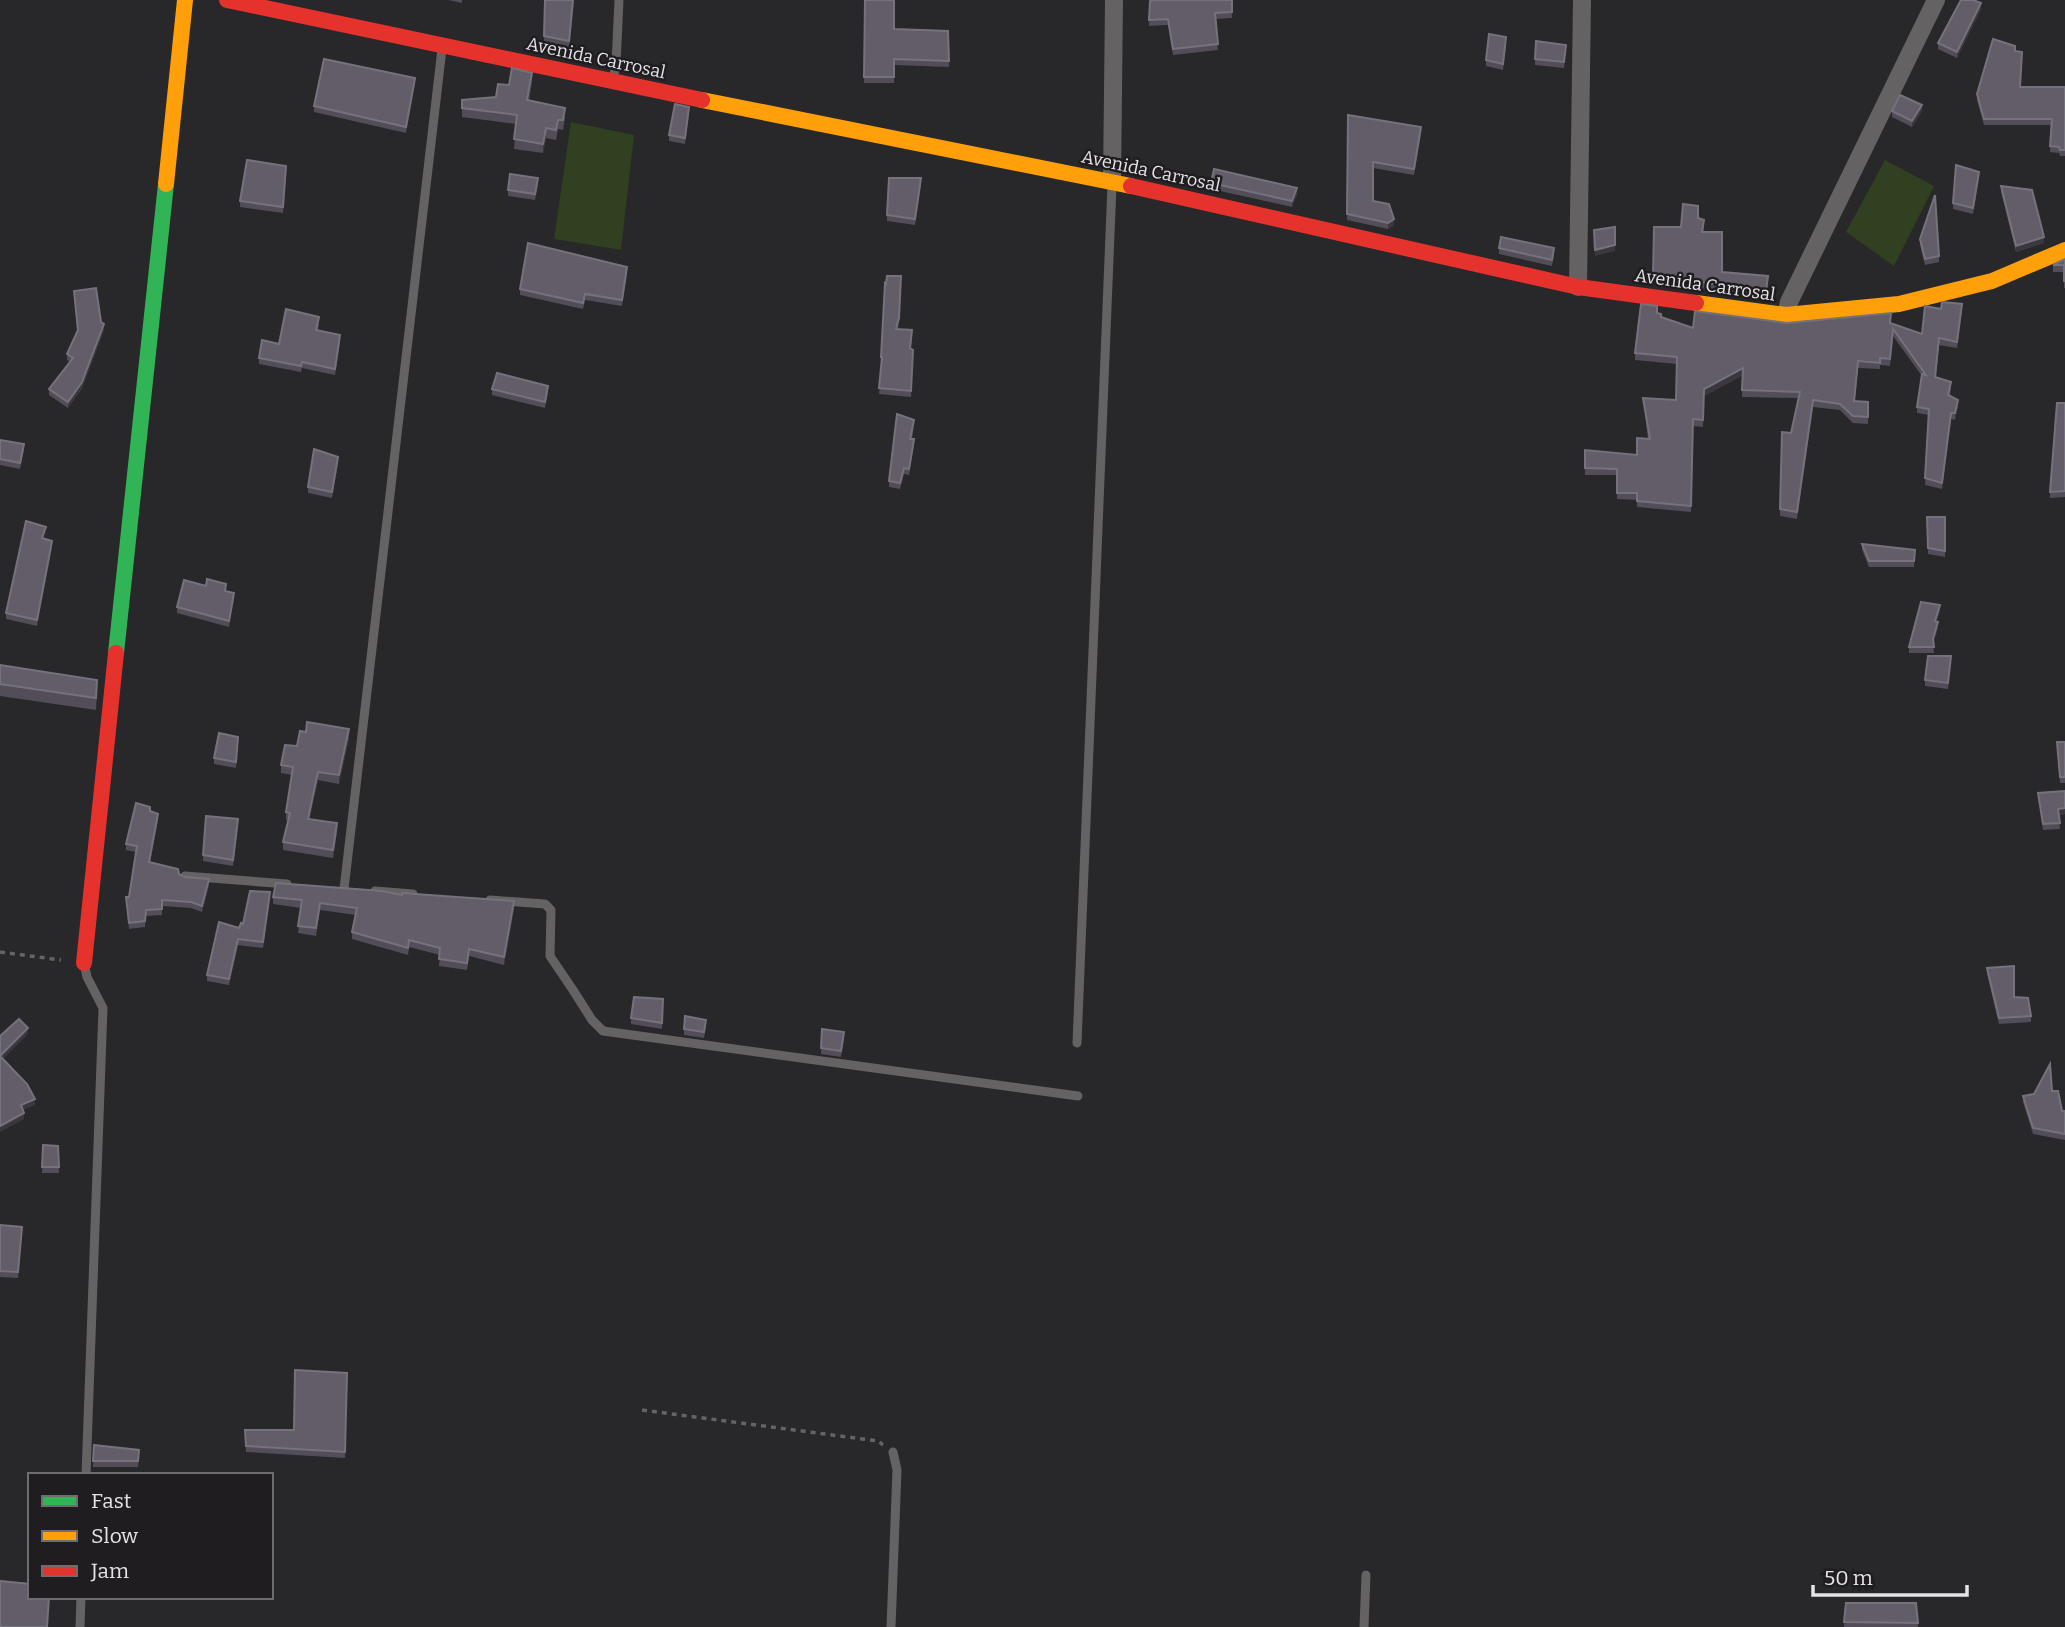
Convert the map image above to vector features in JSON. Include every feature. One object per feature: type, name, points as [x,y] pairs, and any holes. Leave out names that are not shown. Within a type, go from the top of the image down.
[{"type":"street","points":[[84,963],[185,0]]},
{"type":"street","name":"Avenida Carrosal","points":[[227,0],[612,82],[1112,182],[1577,287],[1786,315],[1899,304],[1992,281],[2065,250]]},
{"type":"street","points":[[1112,182],[1114,0]]},
{"type":"street","points":[[1577,287],[1582,0]]},
{"type":"street","points":[[1786,315],[1936,0]]},
{"type":"lane","points":[[612,82],[616,64],[619,0]]},
{"type":"lane","points":[[344,889],[442,45]]},
{"type":"lane","points":[[1077,1043],[1112,182]]},
{"type":"lane","points":[[185,876],[291,885]]},
{"type":"lane","points":[[331,888],[358,890]]},
{"type":"lane","points":[[371,891],[425,895]]},
{"type":"lane","points":[[478,899],[548,906],[551,910],[550,956],[592,1020],[603,1031],[1078,1096]]},
{"type":"lane","points":[[84,963],[87,977],[103,1008],[86,1473]]},
{"type":"lane","points":[[891,1627],[897,1470],[893,1452]]},
{"type":"lane","points":[[1364,1627],[1366,1575]]},
{"type":"lane","points":[[80,1627],[82,1599]]},
{"type":"path","points":[[0,952],[84,963]]},
{"type":"path","points":[[642,1410],[878,1441],[893,1452]]},
{"type":"green space","points":[[571,122],[634,135],[621,250],[554,239]]},
{"type":"green space","points":[[1885,160],[1934,186],[1894,266],[1846,232]]},
{"type":"building","points":[[545,0],[573,0],[569,41],[544,36]]},
{"type":"building","points":[[865,0],[894,0],[894,29],[948,31],[949,61],[894,59],[894,77],[864,77]]},
{"type":"building","points":[[1232,0],[1232,12],[1215,13],[1218,44],[1173,49],[1168,19],[1149,20],[1150,1]]},
{"type":"building","points":[[1961,0],[1981,3],[1957,52],[1938,43]]},
{"type":"building","points":[[1489,34],[1506,37],[1503,64],[1486,60]]},
{"type":"building","points":[[1993,39],[2015,46],[2015,51],[2022,52],[2020,87],[2065,87],[2065,150],[2050,146],[2052,119],[1984,119],[1977,94]]},
{"type":"building","points":[[1536,41],[1566,45],[1564,62],[1535,59]]},
{"type":"building","points":[[324,59],[415,78],[406,127],[314,106]]},
{"type":"building","points":[[512,68],[532,73],[527,100],[565,108],[563,120],[558,120],[556,130],[546,128],[543,144],[514,139],[517,115],[462,108],[462,100],[496,97],[498,84],[509,85]]},
{"type":"building","points":[[1900,95],[1922,105],[1912,121],[1892,111]]},
{"type":"building","points":[[675,104],[689,107],[685,138],[669,135]]},
{"type":"building","points":[[1348,115],[1421,127],[1414,169],[1373,162],[1373,201],[1389,204],[1394,219],[1388,223],[1347,214]]},
{"type":"building","points":[[247,160],[286,166],[283,207],[240,201]]},
{"type":"building","points":[[1956,165],[1979,172],[1973,208],[1953,203]]},
{"type":"building","points":[[1214,169],[1297,188],[1292,201],[1211,183]]},
{"type":"building","points":[[510,174],[538,178],[535,194],[508,190]]},
{"type":"building","points":[[889,178],[921,178],[915,219],[887,215]]},
{"type":"building","points":[[2001,186],[2032,190],[2044,237],[2016,246]]},
{"type":"building","points":[[1935,195],[1939,256],[1925,259],[1920,239]]},
{"type":"building","points":[[1683,204],[1698,206],[1698,218],[1704,220],[1702,232],[1722,232],[1722,272],[1768,276],[1766,291],[1653,276],[1654,227],[1681,227]]},
{"type":"building","points":[[1615,227],[1615,245],[1595,250],[1594,230]]},
{"type":"building","points":[[1501,237],[1554,248],[1552,260],[1499,248]]},
{"type":"building","points":[[528,243],[627,267],[622,300],[585,294],[583,303],[520,289]]},
{"type":"building","points":[[2065,259],[2064,281],[2064,265],[2053,265]]},
{"type":"building","points":[[887,276],[901,276],[896,329],[912,330],[911,391],[879,388]]},
{"type":"building","points":[[96,288],[101,322],[104,324],[82,382],[68,402],[49,389],[73,358],[67,354],[78,330],[74,291]]},
{"type":"building","points":[[1942,302],[1962,304],[1957,342],[1939,338],[1935,377],[1951,382],[1948,395],[1958,400],[1955,413],[1951,413],[1942,483],[1925,478],[1929,409],[1917,407],[1922,374],[1926,375],[1893,329],[1890,359],[1880,358],[1880,363],[1858,361],[1854,401],[1868,402],[1868,417],[1853,416],[1840,404],[1813,400],[1797,512],[1780,509],[1782,432],[1791,433],[1800,392],[1742,390],[1743,368],[1704,389],[1703,420],[1693,419],[1691,506],[1637,501],[1637,493],[1617,493],[1617,469],[1585,468],[1585,450],[1637,455],[1637,438],[1650,439],[1643,398],[1676,400],[1677,357],[1635,353],[1641,304],[1657,306],[1657,313],[1661,314],[1661,317],[1693,328],[1695,311],[1787,323],[1891,313],[1890,323],[1922,334],[1925,306],[1941,309]]},
{"type":"building","points":[[286,309],[319,317],[316,330],[340,335],[335,369],[302,362],[301,366],[259,358],[262,340],[279,344]]},
{"type":"building","points":[[497,373],[548,386],[545,402],[492,389]]},
{"type":"building","points":[[2057,403],[2065,403],[2065,491],[2050,492]]},
{"type":"building","points":[[897,414],[914,420],[909,469],[904,468],[900,483],[889,481]]},
{"type":"building","points":[[0,440],[24,444],[20,463],[0,459]]},
{"type":"building","points":[[314,449],[338,457],[332,492],[308,487]]},
{"type":"building","points":[[1927,517],[1945,517],[1945,551],[1928,548]]},
{"type":"building","points":[[26,521],[46,527],[42,538],[52,541],[37,620],[6,613]]},
{"type":"building","points":[[1862,544],[1915,550],[1914,561],[1869,561]]},
{"type":"building","points":[[207,579],[226,584],[225,591],[234,593],[229,621],[177,607],[184,580],[206,586]]},
{"type":"building","points":[[1921,602],[1940,605],[1935,621],[1938,622],[1933,639],[1934,647],[1909,647]]},
{"type":"building","points":[[1928,656],[1951,656],[1948,683],[1925,680]]},
{"type":"building","points":[[0,665],[97,680],[96,698],[0,684]]},
{"type":"building","points":[[307,722],[349,729],[339,775],[318,772],[308,819],[337,823],[333,850],[283,842],[290,813],[286,812],[293,767],[281,765],[285,745],[297,746],[300,731],[306,732]]},
{"type":"building","points":[[219,733],[238,737],[236,762],[214,758]]},
{"type":"building","points":[[2057,742],[2065,742],[2065,777],[2060,777]]},
{"type":"building","points":[[2065,791],[2065,808],[2058,809],[2060,823],[2043,824],[2038,793]]},
{"type":"building","points":[[136,803],[150,807],[150,811],[158,814],[149,862],[178,869],[179,874],[184,877],[209,879],[202,906],[191,902],[162,900],[162,909],[146,910],[145,921],[129,923],[126,897],[129,897],[137,846],[126,844]]},
{"type":"building","points":[[206,816],[238,819],[233,860],[203,855]]},
{"type":"building","points":[[276,883],[402,895],[514,901],[504,957],[469,949],[467,963],[439,959],[440,948],[409,940],[408,948],[352,932],[357,908],[320,903],[316,928],[298,926],[302,900],[273,897]]},
{"type":"building","points":[[250,891],[270,892],[263,942],[238,939],[229,979],[207,975],[219,922],[239,928],[241,923],[243,924]]},
{"type":"building","points":[[2014,966],[2014,997],[2028,998],[2031,1016],[1999,1018],[1987,968]]},
{"type":"building","points":[[634,997],[663,999],[662,1023],[631,1018]]},
{"type":"building","points":[[685,1016],[706,1020],[704,1032],[684,1029]]},
{"type":"building","points":[[19,1019],[28,1028],[0,1056],[0,1036]]},
{"type":"building","points":[[822,1029],[844,1032],[841,1051],[821,1048]]},
{"type":"building","points":[[0,1056],[27,1084],[35,1099],[21,1105],[24,1113],[0,1126]]},
{"type":"building","points":[[2050,1064],[2052,1091],[2058,1091],[2062,1111],[2065,1111],[2065,1134],[2033,1128],[2023,1096],[2034,1094]]},
{"type":"building","points":[[43,1145],[58,1146],[59,1167],[42,1167]]},
{"type":"building","points":[[0,1225],[22,1227],[18,1272],[0,1271]]},
{"type":"building","points":[[295,1370],[347,1373],[345,1452],[246,1446],[245,1430],[294,1430]]},
{"type":"building","points":[[94,1445],[139,1450],[138,1461],[93,1461]]},
{"type":"building","points":[[0,1581],[28,1584],[28,1599],[49,1599],[47,1627],[0,1627]]},
{"type":"building","points":[[1846,1603],[1916,1603],[1918,1623],[1844,1622]]},
{"type":"traffic: fast","points":[[116,653],[166,184]]},
{"type":"traffic: slow","points":[[166,184],[185,0]]},
{"type":"traffic: slow","points":[[702,100],[1131,186]]},
{"type":"traffic: slow","points":[[1696,303],[1786,315],[1899,304],[1992,281],[2065,250]]},
{"type":"traffic: jam","points":[[227,0],[702,100]]},
{"type":"traffic: jam","points":[[1131,186],[1578,287],[1696,303]]},
{"type":"traffic: jam","points":[[84,963],[116,653]]}]
